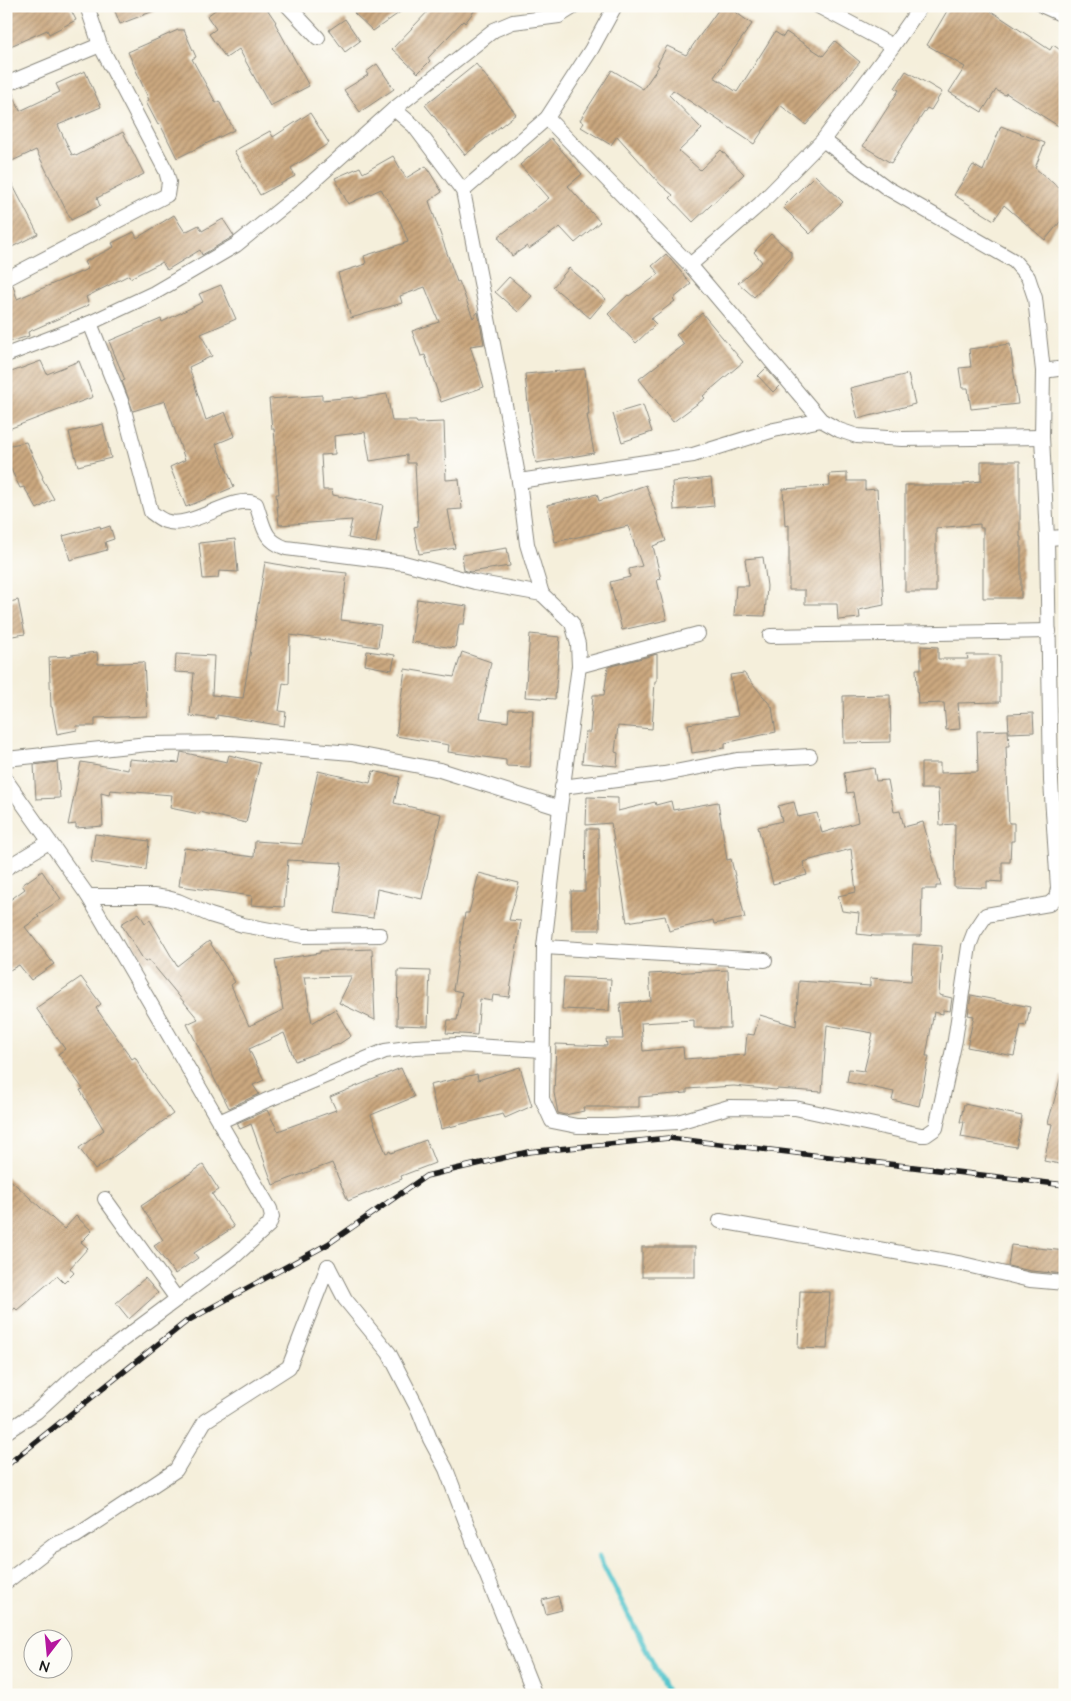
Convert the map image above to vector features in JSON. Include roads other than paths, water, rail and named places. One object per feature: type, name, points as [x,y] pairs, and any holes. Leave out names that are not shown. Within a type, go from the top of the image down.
[{"type":"street","points":[[6,279],[167,195],[169,182],[166,171],[100,45],[87,6]]},
{"type":"street","points":[[288,6],[318,38]]},
{"type":"street","points":[[6,355],[90,323],[154,293],[236,245],[299,194],[394,109],[494,30],[513,22],[559,16],[574,6]]},
{"type":"street","points":[[463,192],[547,118],[591,50],[615,6]]},
{"type":"street","points":[[818,6],[893,46]]},
{"type":"street","points":[[690,265],[760,204],[823,140],[921,6]]},
{"type":"street","points":[[1043,6],[1065,16]]},
{"type":"street","points":[[6,84],[100,45]]},
{"type":"street","points":[[394,109],[414,126],[463,192],[519,481],[527,544],[542,594],[572,623],[578,644],[579,666],[562,787],[544,947],[542,1050],[542,1099],[552,1121],[577,1126],[678,1122],[729,1107],[795,1108],[926,1135],[936,1128],[955,1040],[969,946],[974,933],[986,915],[1049,904],[1056,898],[1058,888],[1051,781],[1047,538],[1042,437],[1043,370],[1035,298],[1028,277],[1014,261],[886,188],[823,140]]},
{"type":"street","points":[[547,118],[690,265],[821,420],[839,430],[857,436],[902,439],[1042,437]]},
{"type":"street","points":[[90,323],[123,406],[152,512],[164,521],[182,523],[235,504],[252,502],[256,504],[268,537],[276,544],[286,548],[404,563],[476,582],[542,594]]},
{"type":"street","points":[[1043,370],[1065,368]]},
{"type":"street","points":[[519,481],[693,455],[774,430],[821,420]]},
{"type":"street","points":[[1047,538],[1065,537]]},
{"type":"street","points":[[770,636],[1049,632]]},
{"type":"street","points":[[579,666],[698,634]]},
{"type":"street","points":[[6,759],[148,744],[230,743],[352,752],[440,770],[560,808]]},
{"type":"street","points":[[562,787],[664,774],[737,760],[810,756]]},
{"type":"street","points":[[6,780],[88,896],[270,1209],[272,1217],[269,1224],[235,1256],[130,1334],[74,1378],[36,1412],[8,1430]]},
{"type":"street","points":[[6,868],[49,842]]},
{"type":"street","points":[[88,896],[153,896],[167,898],[242,925],[303,936],[380,935]]},
{"type":"street","points":[[544,947],[764,960]]},
{"type":"street","points":[[219,1122],[384,1051],[458,1045],[542,1050]]},
{"type":"street","points":[[105,1199],[177,1299]]},
{"type":"street","points":[[720,1221],[963,1264],[1030,1280],[1065,1283]]},
{"type":"street","points":[[6,1582],[54,1544],[76,1536],[176,1470],[205,1421],[289,1368],[328,1266],[345,1299],[389,1353],[419,1410],[430,1439],[446,1469],[535,1695]]},
{"type":"waterway","points":[[599,1557],[669,1695]]},
{"type":"railway","points":[[6,1466],[187,1321],[328,1244],[426,1176],[528,1152],[669,1138],[1065,1185]]}]
